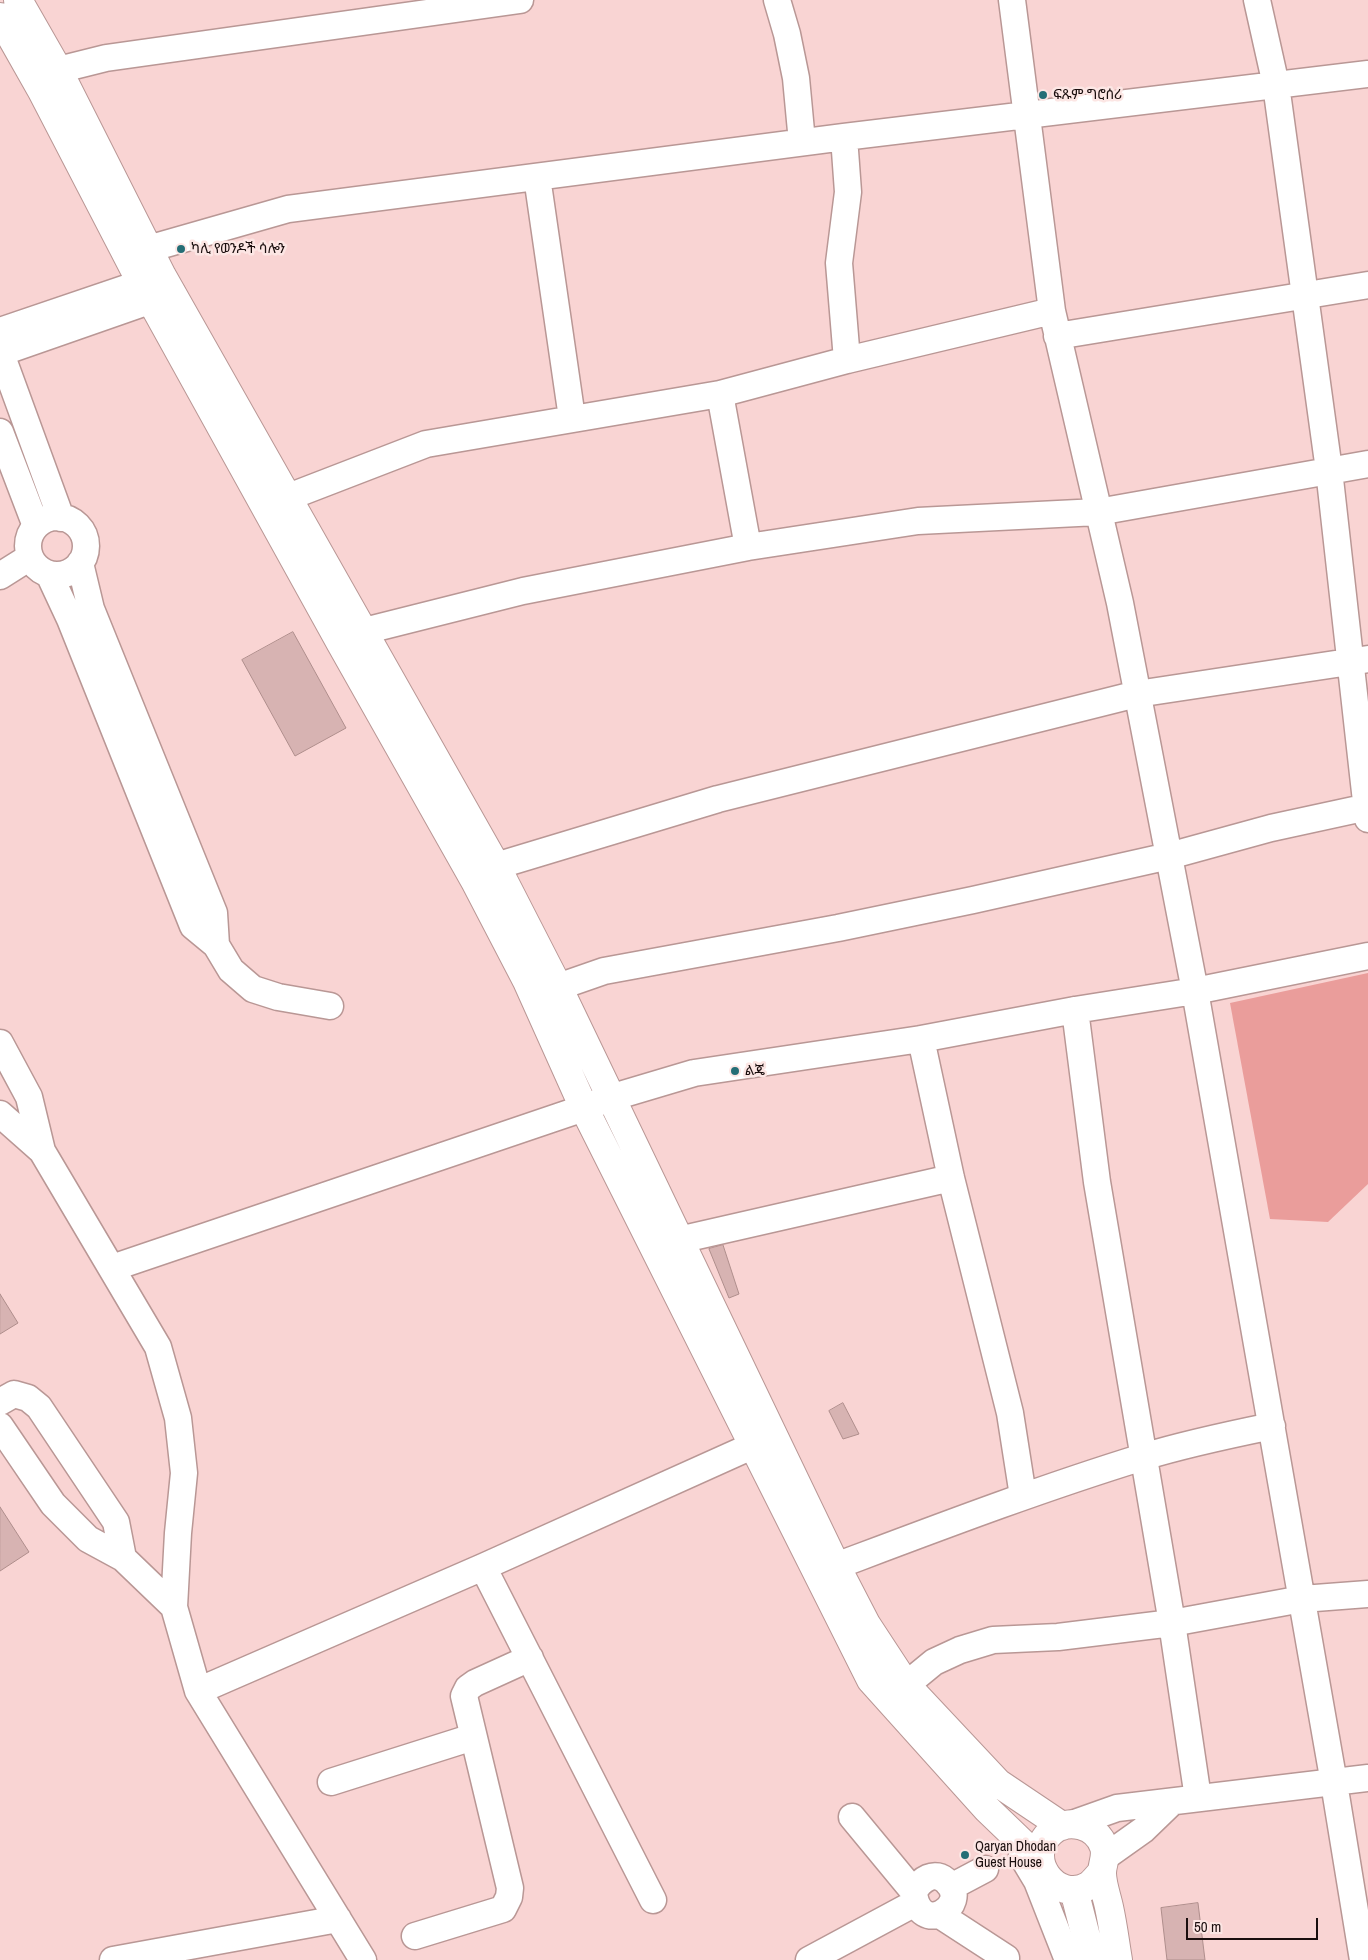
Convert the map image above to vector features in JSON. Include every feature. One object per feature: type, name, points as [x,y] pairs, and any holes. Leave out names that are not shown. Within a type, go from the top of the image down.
[{"type":"main road","points":[[18,0],[58,70],[137,251]]},
{"type":"main road","points":[[0,18],[137,251],[340,642],[475,881],[527,981],[584,1108],[871,1680],[987,1809],[1039,1859]]},
{"type":"main road","points":[[157,289],[286,498],[364,631],[496,866],[558,987],[836,1566],[866,1624],[906,1685],[998,1783],[1067,1825],[1092,1830],[1099,1837],[1104,1846],[1103,1864],[1118,1960]]},
{"type":"main road","points":[[1067,1825],[1052,1831],[1040,1848],[1039,1859],[1042,1869],[1055,1885],[1064,1889],[1074,1890],[1090,1885],[1103,1864]]},
{"type":"main road","points":[[1074,1890],[1092,1960]]},
{"type":"street","points":[[58,70],[106,58],[520,0]]},
{"type":"street","points":[[777,0],[796,78],[802,142]]},
{"type":"street","points":[[1012,0],[1052,311],[1120,604],[1195,991],[1302,1598],[1363,1960]]},
{"type":"street","points":[[558,987],[604,970],[838,928],[973,900],[1169,856],[1271,828],[1367,811],[1359,661],[1329,470],[1276,85],[1257,0]]},
{"type":"street","points":[[137,251],[288,209],[802,142],[1368,74]]},
{"type":"street","points":[[844,137],[848,192],[838,263],[847,360]]},
{"type":"street","points":[[537,177],[572,418]]},
{"type":"street","points":[[1058,336],[1304,294],[1368,285]]},
{"type":"street","points":[[61,518],[0,347],[157,289]]},
{"type":"street","points":[[286,498],[426,444],[720,394],[847,360],[1052,311]]},
{"type":"street","points":[[720,394],[748,547]]},
{"type":"street","points":[[0,432],[36,526]]},
{"type":"street","points":[[364,631],[523,591],[748,547],[918,521],[1098,512],[1368,464]]},
{"type":"street","points":[[0,576],[39,566],[62,575],[74,570],[80,563],[86,548],[84,535],[76,524],[61,518],[51,518],[36,526],[31,532],[28,545],[39,566],[70,618],[193,926],[216,944],[231,970],[253,989],[278,998],[330,1006]]},
{"type":"street","points":[[80,563],[91,609],[214,913],[216,944]]},
{"type":"street","points":[[496,866],[718,799],[1137,694],[1359,661]]},
{"type":"street","points":[[112,1268],[610,1098],[694,1073],[922,1039],[1074,1010],[1195,991],[1368,956]]},
{"type":"street","points":[[1074,1010],[1097,1182],[1172,1623],[1198,1798]]},
{"type":"street","points":[[922,1039],[951,1178],[1010,1412],[1023,1496]]},
{"type":"street","points":[[0,1042],[29,1097],[42,1151],[158,1347],[178,1418],[184,1473],[178,1533],[174,1607],[198,1691],[363,1960]]},
{"type":"street","points":[[0,1114],[42,1151]]},
{"type":"street","points":[[679,1240],[951,1178]]},
{"type":"street","points":[[0,1402],[14,1394],[28,1398],[39,1407],[116,1522],[123,1558]]},
{"type":"street","points":[[0,1426],[53,1504],[88,1539],[123,1558],[174,1607]]},
{"type":"street","points":[[836,1566],[1023,1496],[1144,1457],[1206,1440],[1272,1426]]},
{"type":"street","points":[[198,1691],[483,1567],[752,1446]]},
{"type":"street","points":[[483,1567],[653,1900]]},
{"type":"street","points":[[906,1685],[934,1662],[960,1650],[993,1640],[1058,1637],[1172,1623],[1302,1598],[1368,1594]]},
{"type":"street","points":[[415,1936],[504,1909],[510,1898],[510,1888],[464,1696],[468,1688],[475,1682],[530,1658]]},
{"type":"street","points":[[332,1782],[473,1737]]},
{"type":"street","points":[[1067,1825],[1118,1808],[1368,1778]]},
{"type":"street","points":[[1103,1864],[1172,1802]]},
{"type":"street","points":[[809,1960],[914,1898],[918,1883],[927,1877],[937,1876],[947,1881],[951,1887],[953,1900],[949,1909],[940,1915],[930,1916],[920,1911],[914,1898],[852,1816]]},
{"type":"street","points":[[1004,1826],[1036,1882],[1068,1960]]},
{"type":"street","points":[[951,1887],[985,1869]]},
{"type":"street","points":[[940,1915],[1006,1958]]},
{"type":"street","points":[[112,1960],[338,1919]]},
{"type":"shaded area","points":[[1368,973],[1368,1184],[1328,1222],[1270,1219],[1230,1003]]},
{"type":"building","points":[[293,632],[346,728],[295,756],[242,660]]},
{"type":"building","points":[[723,1245],[739,1294],[729,1298],[709,1249]]},
{"type":"building","points":[[0,1294],[18,1323],[0,1334]]},
{"type":"building","points":[[843,1403],[859,1434],[843,1439],[829,1411]]},
{"type":"building","points":[[0,1507],[29,1552],[0,1571]]},
{"type":"building","points":[[1198,1903],[1205,1960],[1167,1960],[1161,1908]]},
{"type":"place","name":"ፍጹም ግሮሰሪ","points":[[1043,95]]},
{"type":"place","name":"ካሊ የወንዶች ሳሎን","points":[[181,249]]},
{"type":"place","name":"ልጄ","points":[[735,1071]]},
{"type":"place","name":"Qaryan Dhodan Guest House","points":[[965,1855]]}]
